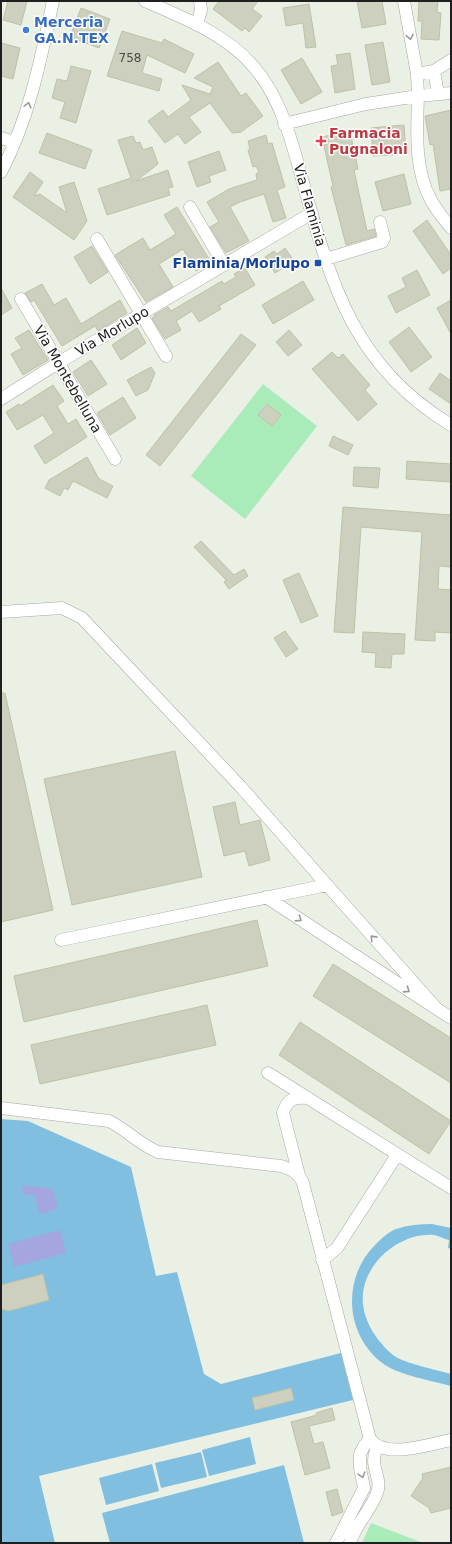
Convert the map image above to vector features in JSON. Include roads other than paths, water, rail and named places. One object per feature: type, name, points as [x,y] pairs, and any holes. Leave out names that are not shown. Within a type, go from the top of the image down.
[{"type":"street","points":[[1,172],[16,142],[27,108],[54,1]]},
{"type":"street","name":"Via Flaminia","points":[[145,1],[196,25],[226,42],[253,65],[271,93],[284,124],[298,162],[326,259],[349,317],[378,362],[416,401],[451,425]]},
{"type":"street","points":[[196,25],[201,10],[200,1]]},
{"type":"street","points":[[404,1],[416,74],[419,147],[423,179],[431,200],[451,228]]},
{"type":"street","points":[[416,74],[434,71],[451,60]]},
{"type":"street","points":[[434,71],[438,94]]},
{"type":"street","points":[[284,124],[366,104],[418,96],[451,93]]},
{"type":"street","points":[[1,138],[16,142]]},
{"type":"street","points":[[190,207],[224,264]]},
{"type":"street","name":"Via Morlupo","points":[[1,399],[58,363],[312,213]]},
{"type":"street","points":[[326,259],[382,242],[384,238],[380,222]]},
{"type":"street","points":[[97,239],[166,356]]},
{"type":"street","name":"Via Montebelluna","points":[[21,299],[115,459]]},
{"type":"street","points":[[1,612],[62,608],[82,618],[240,786],[436,1009]]},
{"type":"street","points":[[61,940],[327,885]]},
{"type":"street","points":[[266,897],[451,1018]]},
{"type":"street","points":[[379,971],[392,960]]},
{"type":"street","points":[[268,1073],[451,1188]]},
{"type":"street","points":[[308,1098],[295,1098],[289,1100],[285,1104],[283,1113],[373,1443],[373,1457],[379,1483],[377,1493],[350,1543]]},
{"type":"street","points":[[1,1108],[109,1121],[121,1127],[145,1147],[158,1152],[281,1166],[294,1171],[299,1175]]},
{"type":"street","points":[[322,1260],[337,1248],[397,1155]]},
{"type":"street","points":[[336,1543],[364,1488],[360,1468],[360,1454],[364,1446],[373,1443],[387,1450],[404,1449],[451,1440]]},
{"type":"place","name":"Merceria GA.N.TEX","points":[[26,30]]},
{"type":"place","name":"Farmacia Pugnaloni","points":[[321,141]]},
{"type":"place","name":"Flaminia/Morlupo","points":[[318,263]]}]
